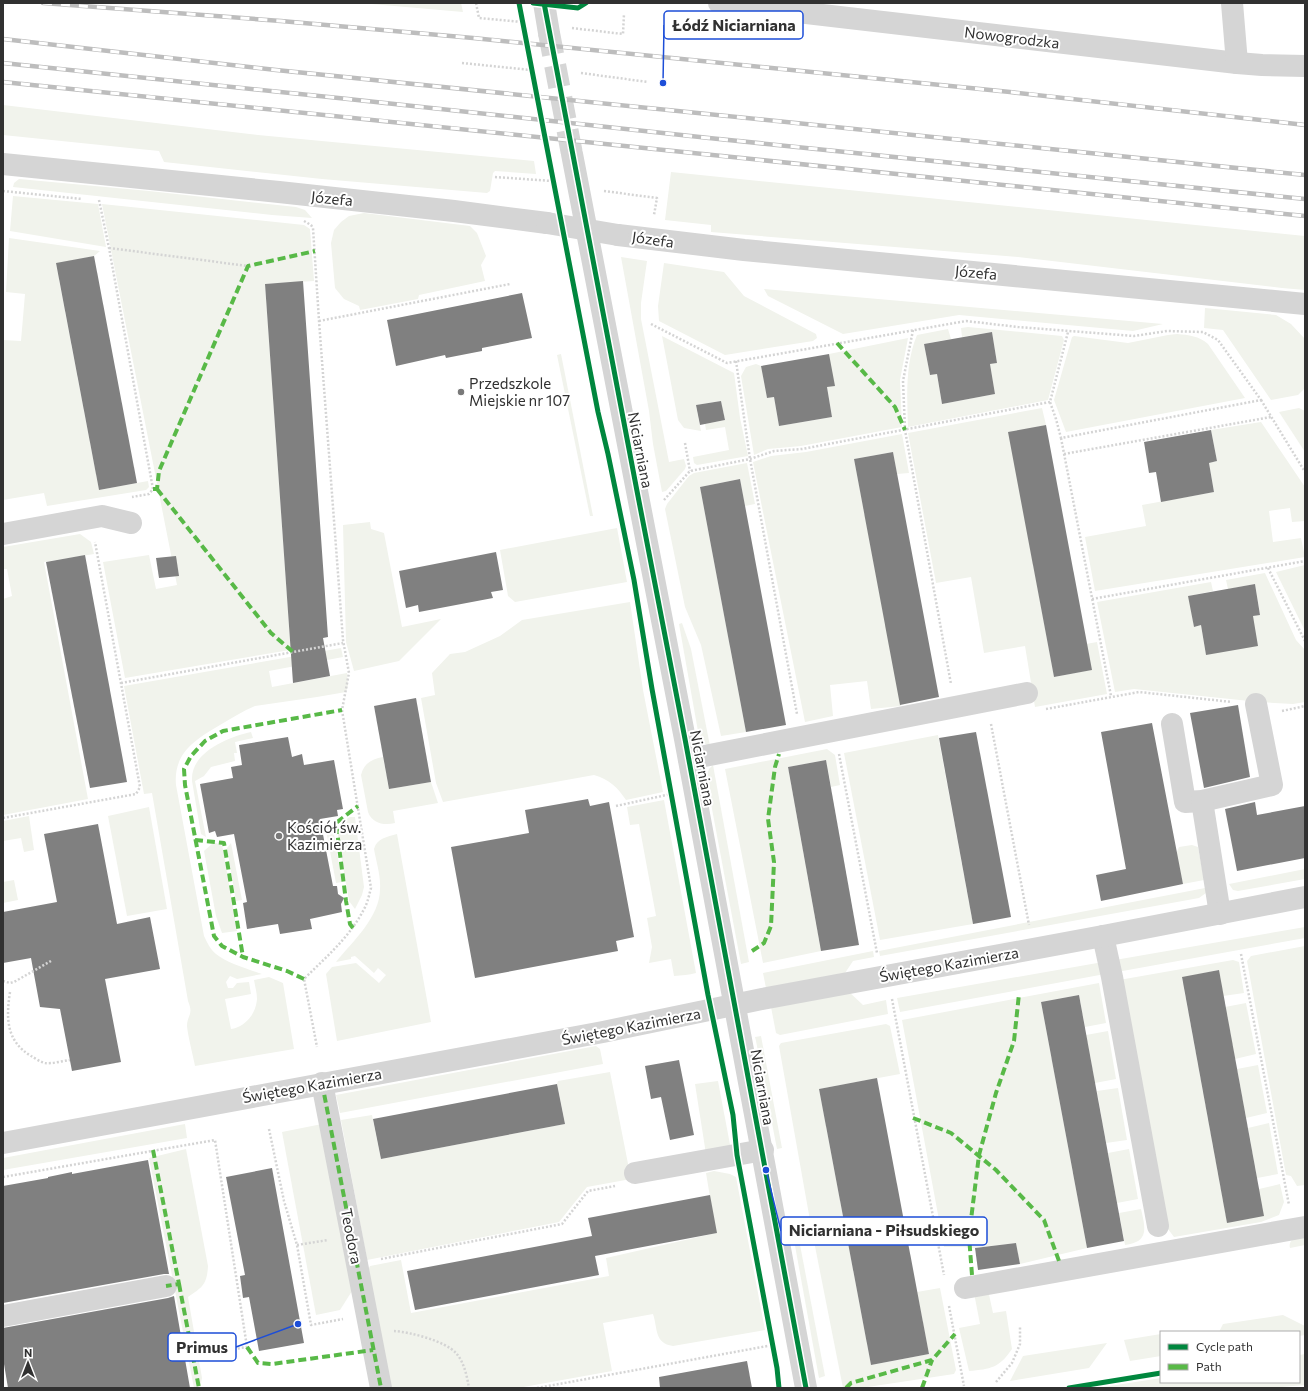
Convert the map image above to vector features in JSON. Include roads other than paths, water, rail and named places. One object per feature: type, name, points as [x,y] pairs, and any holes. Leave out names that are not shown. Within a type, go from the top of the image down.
[{"type":"street","points":[[544,3],[550,33]]},
{"type":"street","name":"Nowogrodzka","points":[[719,3],[829,9],[1237,63],[1305,66]]},
{"type":"street","points":[[1232,3],[1237,63]]},
{"type":"street","name":"Niciarniana","points":[[572,154],[689,759],[763,1150],[806,1388]]},
{"type":"street","name":"Józefa","points":[[3,164],[461,212],[751,251],[1305,304]]},
{"type":"street","points":[[3,534],[102,516],[131,523]]},
{"type":"street","points":[[689,759],[1027,693]]},
{"type":"street","points":[[1172,724],[1185,802],[1202,801],[1272,785],[1256,704]]},
{"type":"street","points":[[1202,801],[1220,914]]},
{"type":"street","name":"Świętego Kazimierza","points":[[3,1142],[596,1033],[735,1005],[1305,897]]},
{"type":"street","points":[[1103,936],[1112,977],[1158,1226]]},
{"type":"street","name":"Teodora","points":[[322,1083],[381,1388]]},
{"type":"street","points":[[627,1179],[763,1150]]},
{"type":"street","points":[[965,1288],[1305,1227]]},
{"type":"street","points":[[3,1316],[166,1286]]},
{"type":"tunnel","points":[[549,33],[572,154]]},
{"type":"railway","points":[[43,3],[281,21],[473,38],[1010,92],[1305,125]]},
{"type":"railway","points":[[3,39],[276,70],[1305,175]]},
{"type":"railway","points":[[3,63],[709,138],[1305,199]]},
{"type":"railway","points":[[3,82],[1305,216]]},
{"type":"place","name":"Łódź Niciarniana","points":[[663,83]]},
{"type":"place","name":"Przedszkole Miejskie nr 107","points":[[461,392]]},
{"type":"place","name":"Kościół św. Kazimierza","points":[[279,836]]},
{"type":"place","name":"Niciarniana - Piłsudskiego","points":[[766,1170]]},
{"type":"place","name":"Primus","points":[[298,1324]]}]
